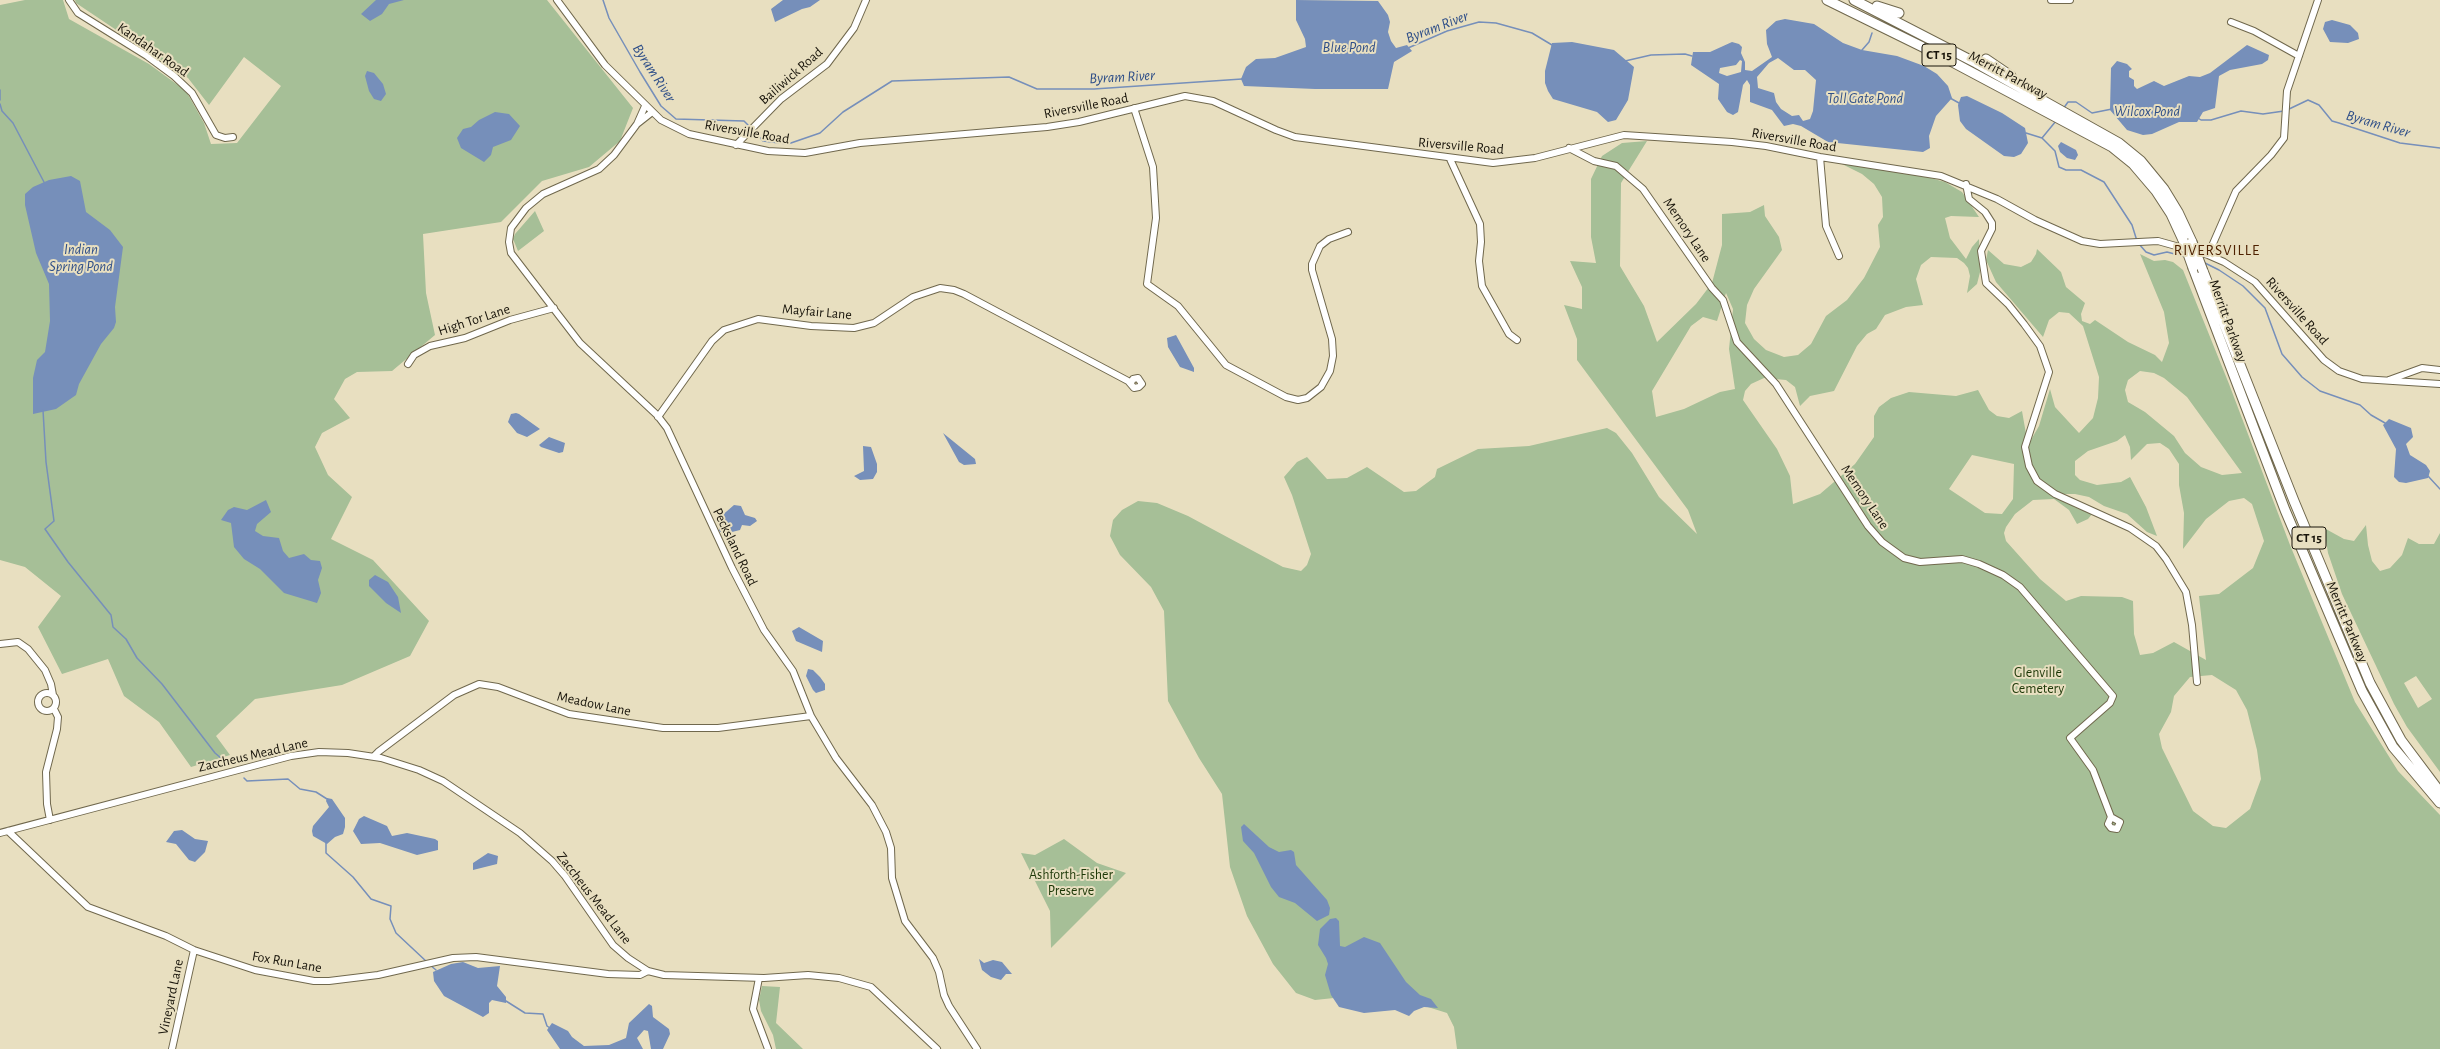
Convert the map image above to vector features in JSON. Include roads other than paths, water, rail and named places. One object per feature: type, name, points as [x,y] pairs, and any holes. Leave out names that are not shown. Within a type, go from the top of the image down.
[{"type":"highway","name":"Merritt Parkway","points":[[1827,0],[2050,106]]},
{"type":"highway","name":"Merritt Parkway","points":[[1854,0],[1920,33],[2050,106],[2072,120],[2112,147],[2139,170],[2164,202],[2183,240],[2283,503],[2362,691],[2393,747],[2440,803]]},
{"type":"highway","points":[[1857,0],[1899,13]]},
{"type":"highway","points":[[1986,59],[2050,106]]},
{"type":"highway","name":"Merritt Parkway","points":[[2072,120],[2112,138],[2147,168],[2170,196],[2192,242],[2294,502],[2370,683],[2401,740],[2440,792]]},
{"type":"street","name":"Kandahar Road","points":[[69,0],[78,13],[147,56],[174,76],[192,93],[216,135],[224,138],[233,137]]},
{"type":"street","name":"Riversville Road","points":[[557,0],[605,65],[651,113],[677,129],[736,145],[786,154],[805,152],[860,143],[1080,122],[1171,98],[1198,96],[1213,101],[1276,130],[1295,137],[1450,159],[1493,163],[1515,162],[1624,135],[1643,135],[1732,142],[1785,149],[1820,157],[1920,171],[1966,184],[1998,199],[2035,220],[2082,241],[2100,244],[2144,241],[2167,242],[2208,255],[2224,262],[2255,282],[2324,360],[2339,371],[2362,379],[2440,384]]},
{"type":"street","name":"Bailiwick Road","points":[[736,145],[758,121],[782,99],[826,64],[854,28],[866,0]]},
{"type":"street","points":[[2051,0],[2070,0]]},
{"type":"street","points":[[2208,255],[2229,202],[2241,184],[2284,138],[2287,118],[2287,92],[2318,0]]},
{"type":"street","points":[[2231,22],[2254,31],[2299,56]]},
{"type":"street","name":"Pecksland Road","points":[[637,124],[644,106]]},
{"type":"street","points":[[1134,108],[1153,167],[1156,218],[1147,284],[1178,306],[1226,365],[1286,397],[1298,400],[1307,398],[1321,387],[1330,371],[1332,338],[1312,264],[1320,246],[1329,239],[1348,232]]},
{"type":"street","name":"Pecksland Road","points":[[651,113],[637,124],[604,164],[589,175],[542,194],[519,215],[511,228],[509,242],[514,259],[580,343],[658,417],[671,437],[742,589],[764,630],[793,671],[811,716],[836,758],[872,805],[883,825],[891,848],[892,878],[904,922],[933,958],[940,972],[944,995],[949,1006],[977,1049]]},
{"type":"street","name":"Memory Lane","points":[[1569,148],[1594,161],[1616,166],[1643,189],[1712,288],[1723,300],[1736,342],[1776,384],[1868,526],[1882,542],[1904,558],[1931,563],[1962,559],[1979,564],[2003,575],[2020,587],[2113,696],[2110,703],[2070,738],[2099,782],[2111,817]]},
{"type":"street","points":[[1820,157],[1826,226],[1839,256]]},
{"type":"street","points":[[1450,159],[1480,224],[1481,242],[1479,261],[1482,286],[1509,334],[1518,340]]},
{"type":"street","points":[[1966,184],[1969,199],[1985,212],[1992,223],[1992,229],[1982,251],[1986,283],[2008,304],[2028,329],[2040,346],[2049,372],[2025,447],[2029,466],[2037,480],[2055,494],[2130,528],[2156,546],[2166,559],[2186,592],[2192,625],[2197,682]]},
{"type":"street","name":"Mayfair Lane","points":[[658,417],[712,341],[724,330],[758,319],[811,326],[854,328],[874,323],[913,297],[940,288],[954,290],[964,294],[1131,383]]},
{"type":"street","name":"High Tor Lane","points":[[408,364],[414,355],[430,346],[465,338],[510,320],[554,308]]},
{"type":"street","points":[[2388,381],[2422,368],[2440,370]]},
{"type":"street","points":[[2418,382],[2422,368]]},
{"type":"street","points":[[0,644],[18,642],[28,648],[45,670],[52,684],[53,695],[56,700],[54,709],[58,717],[57,729],[46,772],[47,804],[50,820]]},
{"type":"street","name":"Meadow Lane","points":[[374,756],[454,695],[479,684],[498,686],[569,714],[663,728],[718,728],[811,716]]},
{"type":"street","points":[[53,695],[48,693],[42,694],[38,705],[46,711],[54,709]]},
{"type":"street","name":"Zaccheus Mead Lane","points":[[0,833],[290,756],[319,752],[374,756],[400,763],[443,781],[520,833],[565,876],[613,945],[628,958],[648,971],[664,975],[759,978],[808,975],[839,978],[871,987],[937,1049]]},
{"type":"street","name":"Fox Run Lane","points":[[8,831],[88,907],[166,936],[194,950],[255,970],[314,982],[378,975],[453,958],[469,958],[608,974],[640,975],[648,971]]},
{"type":"street","name":"Vineyard Lane","points":[[172,1049],[194,950]]},
{"type":"street","points":[[759,978],[753,1009],[768,1049]]},
{"type":"water","points":[[376,0],[404,0],[389,4],[382,14],[370,21],[361,14]]},
{"type":"water","points":[[783,0],[820,0],[810,7],[802,9],[775,22],[771,9]]},
{"type":"water","name":"Blue Pond","points":[[1296,0],[1378,1],[1388,15],[1390,22],[1388,32],[1391,41],[1396,48],[1407,45],[1412,51],[1394,62],[1388,89],[1315,89],[1244,86],[1241,79],[1246,67],[1256,59],[1275,58],[1306,47],[1305,39],[1296,20]]},
{"type":"water","name":"Toll Gate Pond","points":[[1785,19],[1814,24],[1843,43],[1862,50],[1897,56],[1924,66],[1937,74],[1948,86],[1952,98],[1936,116],[1929,136],[1930,148],[1923,152],[1828,142],[1801,126],[1793,124],[1784,126],[1772,110],[1750,102],[1750,85],[1747,80],[1743,85],[1738,112],[1733,115],[1727,112],[1718,99],[1719,84],[1691,65],[1693,52],[1710,52],[1732,42],[1739,44],[1742,47],[1741,53],[1745,62],[1745,70],[1752,71],[1772,57],[1767,44],[1766,30],[1776,21]],"holes":[[[1778,58],[1794,70],[1805,70],[1816,80],[1813,111],[1810,119],[1803,121],[1799,115],[1792,116],[1781,109],[1776,102],[1774,93],[1758,88],[1757,77],[1769,63]],[[1740,60],[1742,61],[1741,72],[1727,76],[1719,73],[1720,68],[1736,65]]]},
{"type":"water","points":[[2332,20],[2350,25],[2358,33],[2359,39],[2348,43],[2330,42],[2323,29],[2325,22]]},
{"type":"water","points":[[1572,42],[1614,50],[1634,67],[1628,100],[1616,120],[1608,122],[1597,112],[1553,99],[1548,91],[1545,83],[1545,71],[1552,43]]},
{"type":"water","name":"Wilcox Pond","points":[[2247,45],[2269,55],[2268,60],[2262,64],[2230,70],[2219,76],[2215,108],[2203,112],[2197,122],[2179,122],[2152,134],[2143,135],[2127,130],[2110,110],[2111,68],[2117,61],[2127,64],[2132,69],[2129,71],[2129,77],[2134,80],[2134,86],[2137,89],[2154,81],[2164,86],[2189,76],[2200,77],[2210,73]]},
{"type":"water","points":[[367,71],[374,73],[383,84],[386,94],[381,101],[374,99],[369,91],[365,76]]},
{"type":"water","points":[[1967,96],[2002,113],[2025,128],[2028,143],[2021,154],[2014,157],[2004,156],[1966,129],[1960,121],[1958,105],[1961,97]]},
{"type":"water","points":[[495,112],[509,114],[520,126],[511,140],[493,147],[491,155],[484,162],[461,148],[457,138],[463,129],[471,127],[479,120]]},
{"type":"water","points":[[2061,142],[2076,150],[2078,155],[2075,160],[2067,158],[2060,152],[2058,146]]},
{"type":"water","name":"Indian Spring Pond","points":[[71,176],[80,181],[86,212],[110,230],[123,247],[115,307],[116,322],[114,328],[101,344],[79,384],[76,395],[56,409],[33,414],[33,378],[37,360],[45,352],[50,321],[49,284],[36,253],[25,205],[25,194],[33,187],[49,180]]},
{"type":"water","points":[[1176,335],[1194,368],[1194,372],[1180,367],[1168,347],[1167,338]]},
{"type":"water","points":[[516,413],[540,429],[527,437],[517,433],[508,422],[511,414]]},
{"type":"water","points":[[2389,419],[2411,428],[2413,437],[2406,444],[2410,455],[2426,465],[2430,471],[2428,478],[2406,483],[2399,482],[2394,477],[2396,449],[2383,425]]},
{"type":"water","points":[[943,433],[975,459],[976,464],[964,465],[959,462]]},
{"type":"water","points":[[549,437],[565,443],[563,452],[559,453],[539,445]]},
{"type":"water","points":[[863,446],[871,447],[877,464],[877,472],[873,479],[860,480],[854,476],[864,471]]},
{"type":"water","points":[[266,500],[271,512],[257,524],[255,531],[263,536],[279,538],[283,551],[289,558],[304,554],[311,560],[320,561],[322,568],[318,580],[321,593],[317,603],[284,593],[260,569],[244,559],[234,547],[231,523],[221,520],[228,510],[234,507],[247,510]]},
{"type":"water","points":[[734,505],[741,506],[745,515],[755,518],[757,521],[750,526],[742,525],[740,530],[724,534],[719,531],[719,518]]},
{"type":"water","points":[[375,575],[388,582],[398,597],[401,613],[386,603],[369,586],[369,580]]},
{"type":"water","points":[[799,627],[823,641],[822,652],[796,641],[792,631]]},
{"type":"water","points":[[808,669],[813,670],[820,677],[825,684],[825,690],[816,693],[813,690],[806,676]]},
{"type":"water","points":[[327,798],[332,799],[345,818],[345,827],[343,834],[335,837],[327,844],[313,836],[312,831],[313,826],[329,807],[326,801]]},
{"type":"water","points":[[364,816],[387,826],[392,836],[407,833],[435,839],[438,841],[438,850],[417,855],[380,843],[361,844],[353,831],[359,819]]},
{"type":"water","points":[[1244,824],[1269,847],[1279,852],[1291,850],[1294,852],[1296,865],[1327,900],[1330,908],[1329,915],[1317,921],[1295,903],[1279,897],[1271,887],[1254,853],[1243,841],[1241,827]]},
{"type":"water","points":[[182,830],[195,839],[208,841],[205,852],[195,862],[189,860],[176,844],[166,842],[174,831]]},
{"type":"water","points":[[488,853],[498,856],[497,864],[473,870],[473,863]]},
{"type":"water","points":[[1336,918],[1339,921],[1340,946],[1345,947],[1364,937],[1380,943],[1406,982],[1420,995],[1431,999],[1438,1008],[1424,1007],[1414,1011],[1409,1016],[1395,1010],[1364,1013],[1339,1007],[1331,995],[1325,975],[1328,964],[1318,945],[1320,929],[1330,919]]},
{"type":"water","points":[[979,959],[984,963],[993,960],[1002,962],[1012,974],[1006,974],[1001,980],[991,977],[982,970]]},
{"type":"water","points":[[463,962],[478,968],[500,966],[497,986],[506,997],[506,1003],[492,1000],[489,1003],[489,1013],[483,1017],[444,996],[434,981],[433,972],[451,964]]},
{"type":"water","points":[[649,1004],[652,1006],[653,1017],[669,1029],[670,1034],[663,1049],[651,1049],[648,1031],[644,1030],[637,1038],[643,1049],[560,1049],[547,1030],[552,1023],[568,1031],[572,1037],[584,1046],[609,1045],[626,1038],[629,1023]]},
{"type":"waterway","name":"Byram River","points":[[603,0],[609,18],[640,72],[661,106],[676,119],[744,121],[750,127]]},
{"type":"waterway","name":"Byram River","points":[[1408,48],[1447,31],[1479,22],[1496,23],[1532,33],[1552,45]]},
{"type":"waterway","points":[[1862,50],[1869,42],[1872,33]]},
{"type":"waterway","name":"Byram River","points":[[1625,61],[1651,55],[1685,54],[1692,56]]},
{"type":"waterway","name":"Byram River","points":[[753,130],[763,141],[788,144],[820,133],[843,112],[892,81],[1009,77],[1037,89],[1094,89],[1242,79]]},
{"type":"waterway","points":[[0,90],[0,100]]},
{"type":"waterway","name":"Byram River","points":[[1950,98],[1959,103]]},
{"type":"waterway","name":"Byram River","points":[[2287,110],[2308,100],[2319,105],[2332,121],[2400,143],[2440,148]]},
{"type":"waterway","name":"Byram River","points":[[2063,109],[2068,102],[2076,102],[2092,113],[2112,109]]},
{"type":"waterway","points":[[0,104],[2,111],[13,123],[45,184]]},
{"type":"waterway","name":"Byram River","points":[[2198,118],[2201,120],[2211,120],[2241,111],[2263,114],[2284,111]]},
{"type":"waterway","name":"Byram River","points":[[2042,138],[2056,121]]},
{"type":"waterway","points":[[2026,133],[2042,138],[2055,151],[2059,167],[2066,170],[2081,170],[2104,182],[2132,225],[2137,241]]},
{"type":"waterway","points":[[2139,244],[2146,252],[2154,255],[2167,252],[2186,257]]},
{"type":"waterway","points":[[2205,263],[2219,270],[2243,286],[2265,308],[2282,354],[2302,377],[2320,391],[2360,405],[2371,415],[2385,423]]},
{"type":"waterway","points":[[43,410],[46,462],[54,521],[45,529],[68,562],[111,615],[113,627],[126,639],[137,658],[162,684],[215,753],[228,764]]},
{"type":"waterway","points":[[2428,476],[2440,489]]},
{"type":"waterway","points":[[244,778],[247,781],[288,779],[300,789],[316,792],[327,799]]},
{"type":"waterway","points":[[326,843],[326,853],[353,877],[371,899],[391,906],[390,919],[396,933],[427,962]]},
{"type":"waterway","points":[[430,965],[436,970]]},
{"type":"waterway","points":[[506,1001],[525,1013],[543,1014],[547,1026],[550,1028]]},
{"type":"district","name":"RIVERSVILLE","points":[[2217,250]]},
{"type":"park label","name":"Glenville Cemetery","points":[[2038,682]]},
{"type":"park label","name":"Ashforth-Fisher Preserve","points":[[1071,884]]}]
